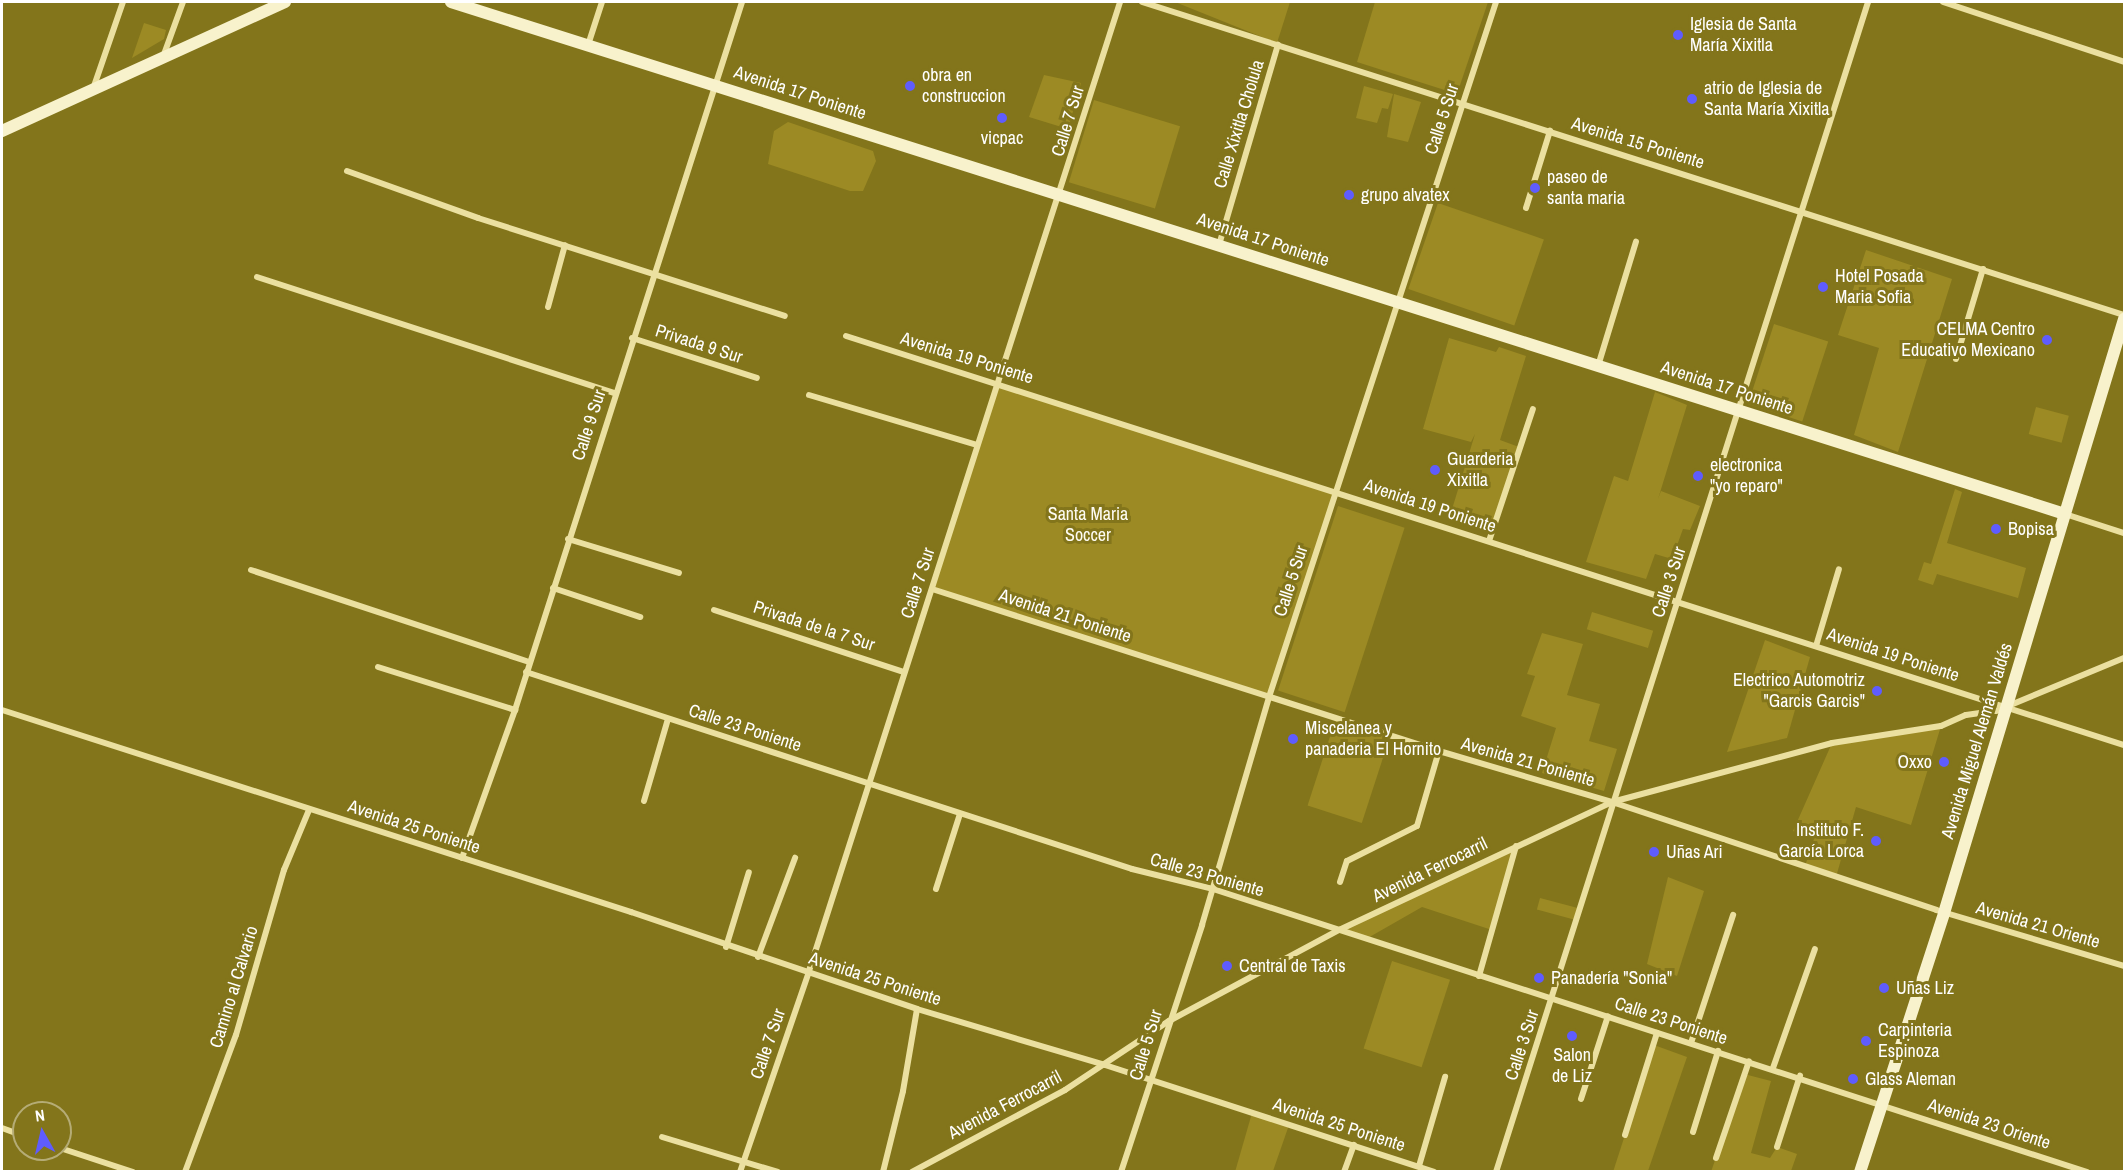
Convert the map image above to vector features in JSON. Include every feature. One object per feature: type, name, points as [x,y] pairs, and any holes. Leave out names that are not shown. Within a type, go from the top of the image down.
[{"type":"main road","points":[[2,131],[285,2]]},
{"type":"main road","name":"Avenida 17 Poniente","points":[[454,2],[2065,514]]},
{"type":"main road","name":"Avenida Miguel Alemán Valdés","points":[[1860,1172],[1944,913],[2124,317]]},
{"type":"street","points":[[93,90],[123,2]]},
{"type":"street","points":[[163,57],[183,2]]},
{"type":"street","points":[[588,45],[602,2]]},
{"type":"street","name":"Calle 9 Sur","points":[[462,858],[515,710],[632,338],[742,2]]},
{"type":"street","name":"Calle 7 Sur","points":[[740,1172],[808,974],[977,445],[1061,195],[1120,2]]},
{"type":"street","name":"Avenida 15 Poniente","points":[[1142,2],[1802,210],[2124,317]]},
{"type":"street","name":"Calle 5 Sur","points":[[1121,1172],[1213,889],[1269,697],[1400,303],[1496,2]]},
{"type":"street","name":"Calle 3 Sur","points":[[1496,1172],[1553,999],[1612,802],[1740,411],[1868,2]]},
{"type":"street","points":[[1943,2],[2124,62]]},
{"type":"street","name":"Calle Xixitla Cholula","points":[[1219,245],[1278,45]]},
{"type":"street","points":[[1526,208],[1550,131]]},
{"type":"street","points":[[347,171],[785,316]]},
{"type":"street","points":[[1598,366],[1635,242]]},
{"type":"street","points":[[548,307],[566,245]]},
{"type":"street","points":[[1956,359],[1983,269]]},
{"type":"street","points":[[257,277],[615,393]]},
{"type":"street","name":"Avenida 19 Poniente","points":[[846,336],[998,382],[2124,745]]},
{"type":"street","name":"Privada 9 Sur","points":[[632,338],[757,378]]},
{"type":"street","points":[[808,395],[977,445]]},
{"type":"street","points":[[1489,541],[1533,409]]},
{"type":"street","points":[[2065,514],[2124,533]]},
{"type":"street","points":[[568,539],[679,573]]},
{"type":"street","points":[[1816,646],[1839,569]]},
{"type":"street","points":[[251,570],[529,662]]},
{"type":"street","points":[[553,588],[640,617]]},
{"type":"street","name":"Avenida 21 Poniente","points":[[932,589],[1439,751],[1612,802],[1944,913]]},
{"type":"street","name":"Privada de la 7 Sur","points":[[714,610],[904,672]]},
{"type":"street","name":"Avenida Ferrocarril","points":[[912,1172],[1105,1065],[1169,1021],[1339,930],[1612,802],[1832,742],[1917,732],[2005,707],[2124,658]]},
{"type":"street","points":[[378,667],[515,710]]},
{"type":"street","name":"Calle 23 Poniente","points":[[526,672],[1132,869],[1213,889],[1479,976],[1800,1076],[1881,1104]]},
{"type":"street","name":"Avenida 25 Poniente","points":[[2,710],[462,858],[808,974],[1105,1065],[1151,1082],[1434,1172]]},
{"type":"street","points":[[644,801],[668,719]]},
{"type":"street","points":[[1340,882],[1347,861],[1417,826],[1439,751]]},
{"type":"street","name":"Camino al Calvario","points":[[185,1172],[236,1035],[284,870],[309,810]]},
{"type":"street","points":[[936,889],[960,814]]},
{"type":"street","points":[[1479,976],[1516,846]]},
{"type":"street","points":[[758,957],[795,858]]},
{"type":"street","points":[[726,946],[749,872]]},
{"type":"street","name":"Avenida 21 Oriente","points":[[1944,913],[2124,966]]},
{"type":"street","points":[[1691,1043],[1733,915]]},
{"type":"street","points":[[1773,1068],[1815,949]]},
{"type":"street","points":[[883,1172],[903,1091],[917,1009]]},
{"type":"street","points":[[1581,1099],[1608,1016]]},
{"type":"street","points":[[1625,1136],[1658,1032]]},
{"type":"street","points":[[1693,1132],[1718,1051]]},
{"type":"street","points":[[1716,1158],[1749,1061]]},
{"type":"street","points":[[1777,1147],[1800,1076]]},
{"type":"street","points":[[1419,1166],[1445,1077]]},
{"type":"street","name":"Avenida 23 Oriente","points":[[1881,1104],[2087,1172]]},
{"type":"street","points":[[662,1137],[777,1172]]},
{"type":"street","points":[[1344,1172],[1354,1145]]},
{"type":"street","points":[[72,1152],[133,1172]]},
{"type":"green space","points":[[1175,2],[1290,2],[1277,43]]},
{"type":"green space","points":[[1375,2],[1488,2],[1457,94],[1357,62]]},
{"type":"green space","points":[[144,23],[166,30],[164,39],[132,58]]},
{"type":"green space","points":[[1044,75],[1081,83],[1068,129],[1029,117]]},
{"type":"green space","points":[[1364,86],[1393,94],[1388,109],[1382,108],[1377,123],[1356,118]]},
{"type":"green space","points":[[1394,94],[1421,102],[1408,142],[1387,137]]},
{"type":"green space","points":[[1094,100],[1180,126],[1155,209],[1069,182]]},
{"type":"green space","points":[[788,122],[873,151],[876,161],[863,191],[850,191],[768,164],[774,131]]},
{"type":"green space","points":[[1438,203],[1544,239],[1514,326],[1408,289]]},
{"type":"green space","points":[[1866,250],[1952,279],[1898,452],[1854,435],[1879,348],[1838,335]]},
{"type":"green space","points":[[1774,324],[1828,342],[1802,422],[1748,404]]},
{"type":"green space","points":[[1449,338],[1496,352],[1499,347],[1526,356],[1500,440],[1519,447],[1490,532],[1449,519],[1475,434],[1471,442],[1423,429]]},
{"type":"green space","name":"Santa Maria Soccer","points":[[997,382],[1336,492],[1269,698],[930,588]]},
{"type":"green space","points":[[1655,392],[1687,405],[1658,499],[1661,491],[1700,506],[1690,530],[1683,529],[1672,559],[1655,554],[1646,579],[1586,562],[1614,476],[1628,481]]},
{"type":"green space","points":[[2036,407],[2069,416],[2062,443],[2029,434]]},
{"type":"green space","points":[[1955,489],[1962,492],[1947,543],[2026,568],[2018,598],[1937,574],[1933,585],[1918,580],[1924,562],[1931,564]]},
{"type":"green space","points":[[1338,506],[1405,528],[1345,712],[1278,691]]},
{"type":"green space","points":[[1592,612],[1653,631],[1648,648],[1587,629]]},
{"type":"green space","points":[[1542,633],[1583,644],[1567,695],[1600,704],[1589,741],[1617,749],[1604,791],[1542,773],[1556,728],[1521,716],[1535,676],[1527,674]]},
{"type":"green space","points":[[1765,640],[1810,657],[1787,738],[1727,752]]},
{"type":"green space","points":[[1336,718],[1390,736],[1362,823],[1308,805]]},
{"type":"green space","points":[[1941,726],[1911,825],[1856,807],[1836,877],[1805,866],[1814,839],[1793,831],[1832,743]]},
{"type":"green space","points":[[1516,846],[1492,930],[1422,907],[1366,939],[1339,930]]},
{"type":"green space","points":[[1668,877],[1704,891],[1677,976],[1647,964]]},
{"type":"green space","points":[[1540,898],[1580,909],[1576,920],[1537,910]]},
{"type":"green space","points":[[1392,961],[1450,980],[1422,1067],[1364,1048]]},
{"type":"green space","points":[[1654,1045],[1687,1057],[1648,1171],[1613,1172]]},
{"type":"green space","points":[[1744,1074],[1771,1081],[1751,1153],[1770,1158],[1777,1147],[1797,1154],[1791,1171],[1711,1172]]},
{"type":"green space","points":[[1252,1113],[1289,1125],[1273,1171],[1235,1172]]},
{"type":"place","name":"Iglesia de Santa María Xixitla","points":[[1678,35]]},
{"type":"place","name":"obra en construccion","points":[[910,86]]},
{"type":"place","name":"atrio de Iglesia de Santa María Xixitla","points":[[1692,99]]},
{"type":"place","name":"vicpac","points":[[1002,118]]},
{"type":"place","name":"paseo de santa maria","points":[[1535,188]]},
{"type":"place","name":"grupo alvatex","points":[[1349,195]]},
{"type":"place","name":"Hotel Posada Maria Sofia","points":[[1823,287]]},
{"type":"place","name":"CELMA Centro Educativo Mexicano","points":[[2047,340]]},
{"type":"place","name":"Guarderia Xixitla","points":[[1435,470]]},
{"type":"place","name":"electronica \"yo reparo\"","points":[[1698,476]]},
{"type":"place","name":"Bopisa","points":[[1996,529]]},
{"type":"place","name":"Electrico Automotriz \"Garcis Garcis\"","points":[[1877,691]]},
{"type":"place","name":"Miscelanea y panaderia El Hornito","points":[[1293,739]]},
{"type":"place","name":"Oxxo","points":[[1944,762]]},
{"type":"place","name":"Instituto F. García Lorca","points":[[1876,841]]},
{"type":"place","name":"Uñas Ari","points":[[1654,852]]},
{"type":"place","name":"Central de Taxis","points":[[1227,966]]},
{"type":"place","name":"Panadería \"Sonia\"","points":[[1539,978]]},
{"type":"place","name":"Uñas Liz","points":[[1884,988]]},
{"type":"place","name":"Salon de Liz","points":[[1572,1036]]},
{"type":"place","name":"Carpinteria Espinoza","points":[[1866,1041]]},
{"type":"place","name":"Glass Aleman","points":[[1853,1079]]}]
